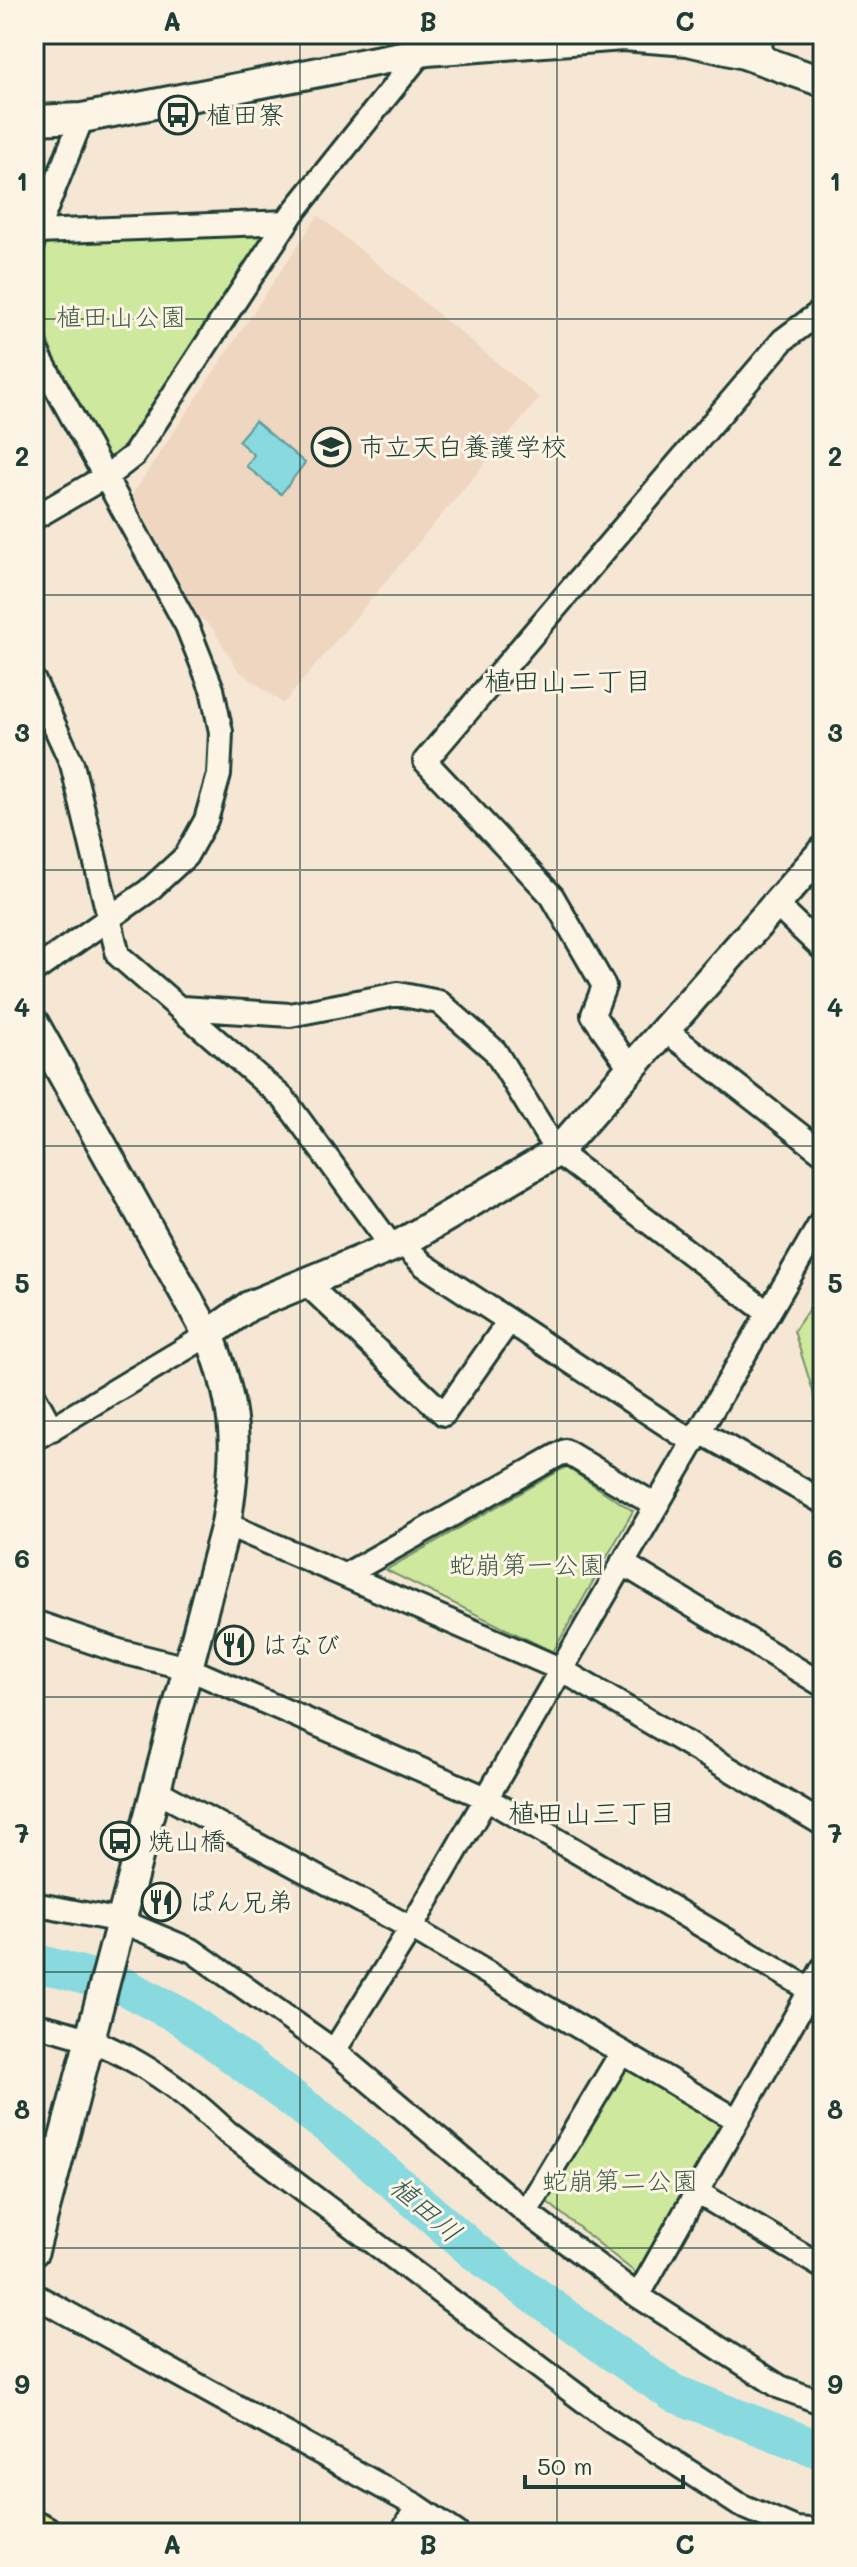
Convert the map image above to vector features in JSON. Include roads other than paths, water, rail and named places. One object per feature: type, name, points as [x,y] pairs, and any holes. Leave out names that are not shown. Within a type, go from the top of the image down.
[{"type":"main road","points":[[34,2528],[44,2533]]},
{"type":"street","points":[[34,120],[82,118],[424,46],[623,36],[760,47],[823,82]]},
{"type":"street","points":[[34,518],[105,477],[134,455],[287,222],[424,46]]},
{"type":"street","points":[[82,118],[36,235],[287,222]]},
{"type":"street","points":[[631,1069],[593,1015],[604,986],[552,896],[425,761],[783,340],[823,310]]},
{"type":"street","points":[[34,347],[187,626],[212,689],[221,732],[219,775],[206,820],[186,856],[148,891],[34,971]]},
{"type":"street","points":[[34,681],[72,764],[118,955],[284,1099],[397,1245],[509,1321],[696,1436],[823,1502]]},
{"type":"street","points":[[34,1396],[43,1434],[208,1335],[249,1306],[397,1245],[557,1152],[823,851]]},
{"type":"street","points":[[776,905],[823,949]]},
{"type":"street","points":[[182,1008],[290,1015],[398,994],[439,1002],[495,1051],[557,1152],[768,1313]]},
{"type":"street","points":[[34,1023],[208,1335],[224,1376],[234,1423],[236,1467],[226,1524],[34,2251]]},
{"type":"street","points":[[665,1030],[823,1153]]},
{"type":"street","points":[[334,2051],[411,1928],[484,1797],[823,1219]]},
{"type":"street","points":[[307,1284],[444,1414],[509,1321]]},
{"type":"street","points":[[347,1574],[565,1451],[655,1505]]},
{"type":"street","points":[[226,1524],[560,1669],[823,1824]]},
{"type":"street","points":[[622,1563],[823,1685]]},
{"type":"street","points":[[34,1622],[119,1651],[187,1668],[484,1797],[816,1994]]},
{"type":"street","points":[[155,1790],[411,1928],[737,2120]]},
{"type":"street","points":[[34,1904],[120,1926],[193,1951],[334,2051],[526,2212],[638,2296],[780,2387],[823,2403]]},
{"type":"street","points":[[638,2296],[737,2120],[816,1994],[823,1968]]},
{"type":"street","points":[[34,2025],[90,2038],[156,2072],[197,2102],[227,2132],[611,2421],[740,2505],[797,2531],[823,2531]]},
{"type":"street","points":[[526,2212],[622,2052]]},
{"type":"street","points":[[697,2192],[823,2267]]},
{"type":"street","points":[[34,2295],[417,2506],[457,2533]]},
{"type":"street","points":[[402,2533],[417,2506]]},
{"type":"water","points":[[255,421],[305,463],[281,494],[246,466],[254,455],[238,441]]},
{"type":"waterway","name":"植田川","points":[[34,1962],[125,1987],[182,2017],[341,2135],[474,2251],[673,2393],[823,2451]]},
{"type":"place","name":"植田寮","points":[[178,115]]},
{"type":"place","name":"市立天白養護学校","points":[[331,447]]},
{"type":"place","name":"はなび","points":[[234,1645]]},
{"type":"place","name":"焼山橋","points":[[120,1841]]},
{"type":"place","name":"ぱん兄弟","points":[[161,1902]]},
{"type":"district","name":"植田山二丁目","points":[[568,681]]},
{"type":"district","name":"植田山三丁目","points":[[592,1813]]},
{"type":"park label","name":"植田山公園","points":[[121,317]]},
{"type":"park label","name":"蛇崩第一公園","points":[[527,1565]]},
{"type":"park label","name":"蛇崩第二公園","points":[[620,2181]]}]
